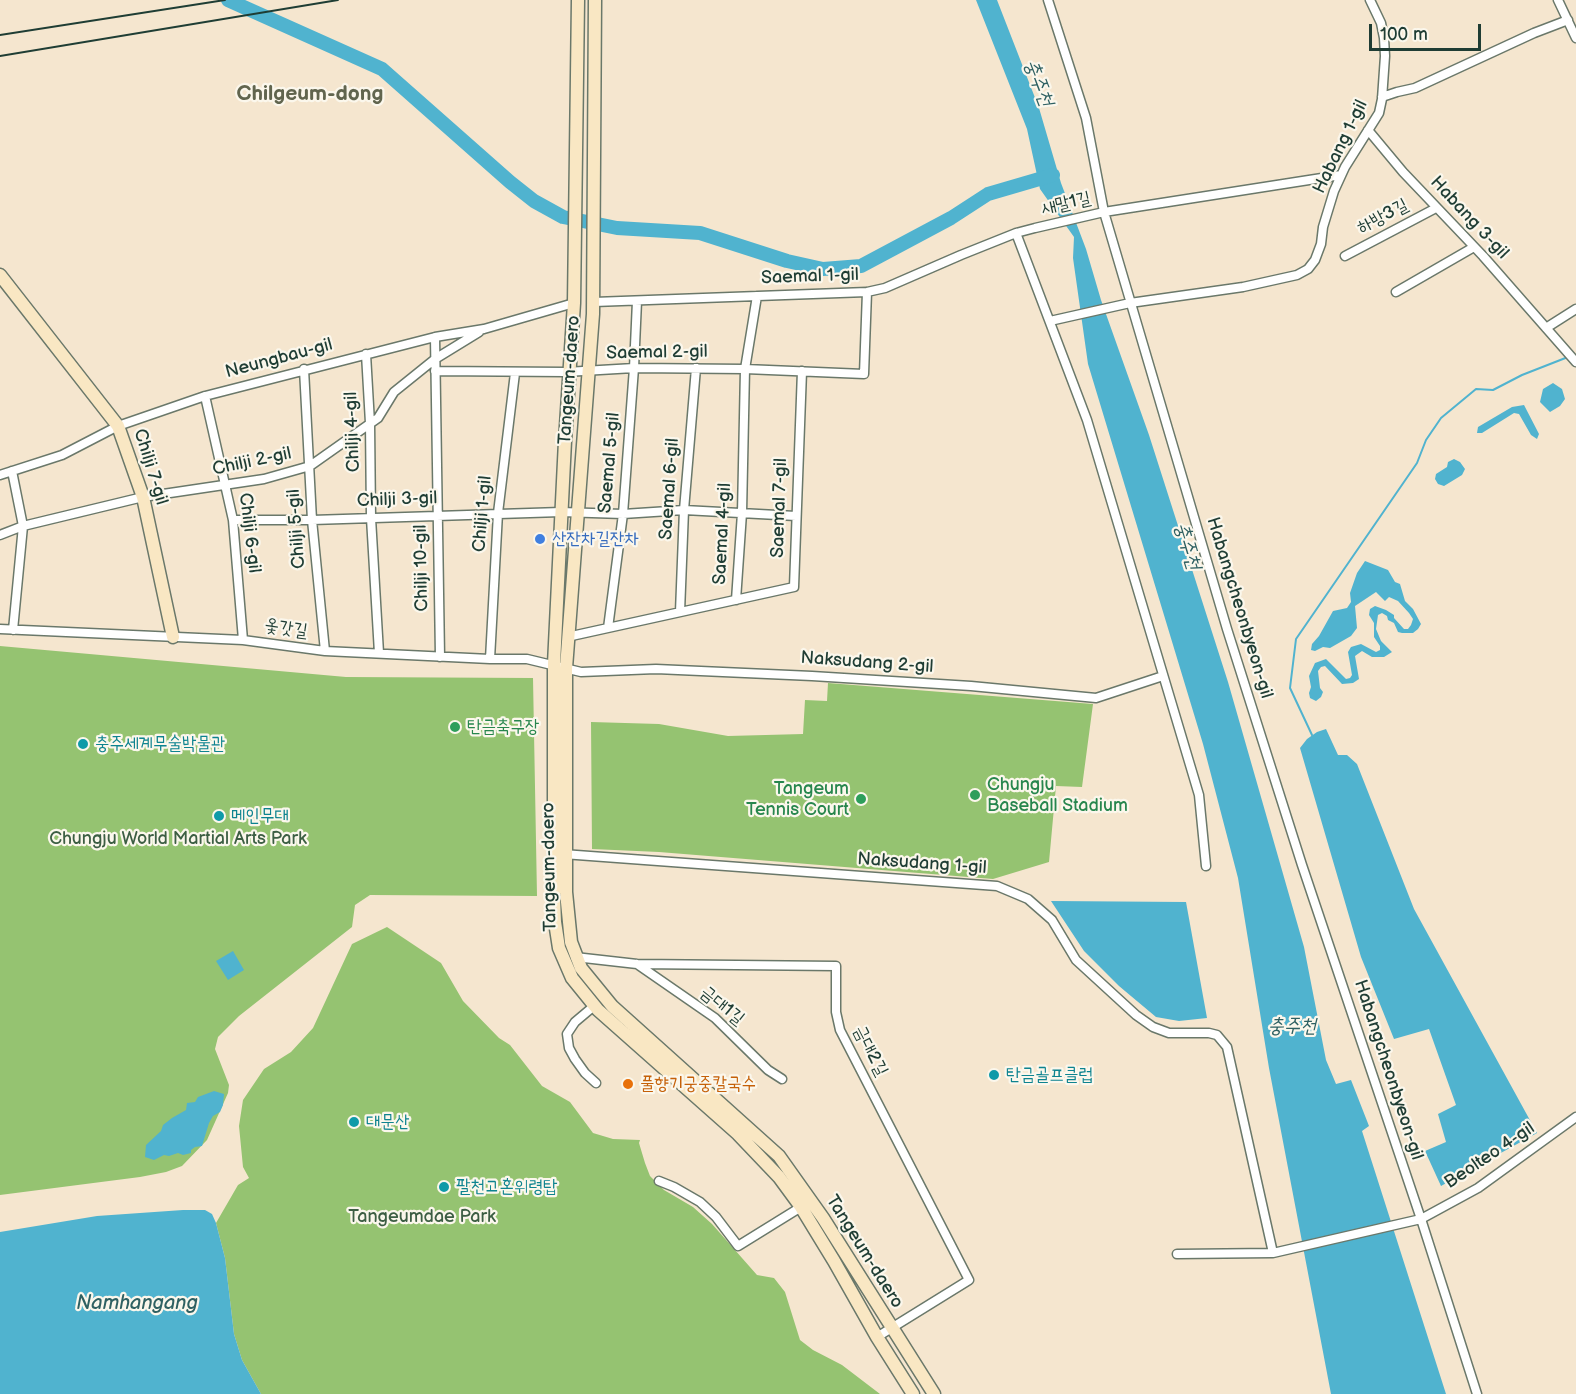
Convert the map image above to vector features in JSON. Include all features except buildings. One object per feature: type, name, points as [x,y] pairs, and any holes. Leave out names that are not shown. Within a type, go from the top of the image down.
[{"type":"main road","name":"Tangeum-daero","points":[[578,0],[574,303],[561,512],[560,854],[555,914],[559,948],[572,978],[594,1006],[763,1158],[801,1207],[913,1394]]},
{"type":"main road","name":"Tangeum-daero","points":[[560,666],[567,637],[594,302],[595,0]]},
{"type":"main road","name":"Chilji 7-gil","points":[[0,275],[118,426],[143,497],[173,637]]},
{"type":"main road","points":[[574,303],[594,302]]},
{"type":"main road","name":"Tangeum-daero","points":[[560,854],[568,925],[575,957],[588,978],[612,1006],[779,1156],[823,1218],[934,1394]]},
{"type":"street","name":"Habangcheonbyeon-gil","points":[[1048,0],[1086,118],[1104,212],[1227,629],[1477,1394]]},
{"type":"street","name":"Habang 1-gil","points":[[1130,303],[1243,287],[1297,275],[1308,269],[1318,252],[1334,191],[1341,175],[1379,113],[1385,56],[1384,38],[1381,23],[1370,0]]},
{"type":"street","points":[[1558,0],[1576,38]]},
{"type":"street","points":[[1382,98],[1415,88],[1534,33],[1568,20]]},
{"type":"street","name":"Habang 3-gil","points":[[1368,130],[1403,172],[1474,247],[1573,358]]},
{"type":"street","name":"새말1길","points":[[1035,228],[1104,212],[1341,175]]},
{"type":"street","name":"하방3길","points":[[1345,256],[1436,208]]},
{"type":"street","name":"Saemal 1-gil","points":[[594,302],[867,292],[901,282],[961,255],[1016,233],[1035,228]]},
{"type":"street","points":[[1016,233],[1087,420],[1199,795],[1206,866]]},
{"type":"street","points":[[1396,292],[1474,247]]},
{"type":"street","name":"Saemal 2-gil","points":[[570,372],[634,368],[696,368],[864,374],[867,292]]},
{"type":"street","name":"Saemal 4-gil","points":[[567,637],[736,600],[742,513],[745,369],[757,296]]},
{"type":"street","name":"Saemal 5-gil","points":[[608,628],[623,514],[637,301]]},
{"type":"street","name":"Neungbau-gil","points":[[0,474],[62,455],[118,426],[205,396],[435,337],[484,329],[574,303]]},
{"type":"street","points":[[1050,321],[1130,303]]},
{"type":"street","points":[[1546,328],[1576,309]]},
{"type":"street","name":"Chilji 2-gil","points":[[0,535],[23,526],[143,497],[264,479],[310,466],[378,418],[394,392],[435,359],[484,329]]},
{"type":"street","points":[[435,337],[435,371],[570,372]]},
{"type":"street","name":"Chilji 4-gil","points":[[366,354],[370,423],[371,518],[379,653]]},
{"type":"street","name":"Saemal 6-gil","points":[[680,612],[684,510],[696,368]]},
{"type":"street","name":"Chilji 5-gil","points":[[304,369],[312,520],[325,651]]},
{"type":"street","name":"Chilji 10-gil","points":[[435,371],[440,657]]},
{"type":"street","name":"Saemal 7-gil","points":[[736,600],[794,587],[802,372]]},
{"type":"street","name":"Chilji 1-gil","points":[[490,659],[498,513],[514,373]]},
{"type":"street","name":"Chilji 6-gil","points":[[205,396],[233,520],[243,640]]},
{"type":"street","points":[[12,471],[23,526],[13,630]]},
{"type":"street","name":"Chilji 3-gil","points":[[233,520],[312,520],[561,512],[623,514],[684,510],[796,516]]},
{"type":"street","name":"옻갓길","points":[[0,629],[243,640],[325,651],[527,659],[560,666]]},
{"type":"street","name":"Naksudang 2-gil","points":[[560,666],[581,672],[656,669],[812,676],[971,686],[1096,698],[1163,676]]},
{"type":"street","name":"Naksudang 1-gil","points":[[560,854],[997,886],[1028,899],[1052,920],[1076,960],[1136,1015],[1153,1027],[1170,1033],[1209,1032],[1217,1035],[1227,1047],[1273,1253]]},
{"type":"street","name":"금대2길","points":[[575,957],[637,964],[836,966],[836,1012],[840,1030],[969,1280],[891,1328]]},
{"type":"street","name":"금대1길","points":[[637,964],[715,1018],[768,1070],[782,1078]]},
{"type":"street","points":[[594,1006],[575,1022],[567,1034],[569,1048],[575,1059],[585,1073],[597,1083]]},
{"type":"street","name":"Beolteo 4-gil","points":[[1177,1254],[1273,1253],[1421,1219],[1478,1188],[1576,1117]]},
{"type":"street","points":[[658,1181],[700,1202],[716,1217],[738,1246],[801,1207]]},
{"type":"street","points":[[877,1337],[891,1328]]},
{"type":"green space","name":"Chungju World Martial Arts Park","points":[[0,646],[346,677],[533,678],[537,896],[370,895],[355,905],[352,927],[239,1016],[218,1037],[215,1049],[229,1085],[228,1093],[207,1140],[182,1166],[140,1177],[0,1195]]},
{"type":"green space","points":[[828,683],[1093,704],[1082,787],[1056,786],[1049,862],[993,879],[659,852],[592,849],[591,722],[659,724],[728,736],[803,734],[805,700],[827,701]]},
{"type":"green space","name":"Tangeumdae Park","points":[[387,927],[441,963],[463,1001],[499,1038],[510,1045],[542,1086],[570,1102],[593,1133],[613,1139],[640,1140],[650,1176],[664,1190],[693,1207],[712,1224],[757,1275],[774,1278],[785,1292],[800,1340],[813,1350],[842,1365],[880,1394],[261,1394],[242,1360],[234,1334],[225,1258],[216,1223],[238,1185],[249,1178],[243,1167],[239,1126],[243,1100],[264,1069],[291,1052],[313,1028],[352,944]]},
{"type":"water","name":"충주천","points":[[976,0],[997,0],[1039,108],[1061,183],[1086,249],[1101,300],[1149,435],[1228,682],[1304,947],[1326,1060],[1336,1084],[1351,1080],[1369,1126],[1362,1131],[1446,1394],[1331,1394],[1269,1068],[1238,878],[1203,744],[1088,364],[1073,258],[1074,237],[1040,189],[1027,129]]},
{"type":"water","points":[[1553,383],[1562,389],[1565,399],[1560,406],[1550,412],[1540,402],[1543,389]]},
{"type":"water","points":[[1524,405],[1539,434],[1537,439],[1531,435],[1519,414],[1514,413],[1482,433],[1477,433],[1478,427],[1512,407]]},
{"type":"water","points":[[1454,459],[1460,462],[1465,469],[1462,475],[1444,486],[1438,484],[1435,479],[1436,474]]},
{"type":"water","points":[[1365,561],[1388,570],[1395,582],[1400,584],[1405,601],[1413,609],[1421,624],[1413,633],[1402,633],[1398,632],[1394,623],[1388,620],[1387,616],[1382,613],[1378,615],[1376,629],[1381,641],[1392,652],[1384,657],[1372,657],[1362,651],[1355,656],[1359,679],[1353,683],[1342,684],[1325,666],[1321,667],[1318,671],[1320,688],[1323,692],[1316,701],[1310,698],[1309,693],[1311,687],[1309,676],[1315,663],[1326,659],[1346,679],[1352,675],[1348,652],[1351,647],[1361,644],[1376,652],[1380,650],[1374,637],[1374,623],[1369,615],[1370,609],[1375,606],[1386,610],[1394,615],[1404,629],[1408,629],[1411,625],[1413,619],[1398,601],[1389,597],[1385,601],[1376,592],[1355,606],[1357,628],[1351,636],[1330,648],[1311,650],[1312,644],[1333,611],[1347,608],[1351,602],[1350,593],[1357,573]]},
{"type":"water","points":[[1326,729],[1338,755],[1347,755],[1357,764],[1414,909],[1537,1133],[1441,1186],[1425,1151],[1446,1142],[1438,1114],[1456,1105],[1429,1029],[1394,1039],[1361,957],[1300,748],[1307,739]]},
{"type":"water","points":[[1051,901],[1186,902],[1207,1018],[1179,1021],[1156,1017],[1119,986],[1084,951]]},
{"type":"water","points":[[233,951],[244,970],[228,980],[216,961]]},
{"type":"water","points":[[214,1091],[224,1094],[223,1105],[220,1112],[213,1116],[209,1123],[202,1146],[195,1147],[191,1153],[183,1155],[178,1153],[164,1155],[154,1160],[145,1157],[146,1145],[161,1131],[163,1125],[186,1110],[187,1103],[195,1102],[198,1097]]},
{"type":"water","name":"Namhangang","points":[[205,1210],[212,1214],[216,1223],[225,1258],[234,1334],[242,1360],[261,1394],[0,1394],[0,1232],[97,1216]]},
{"type":"waterway","points":[[228,0],[382,69],[510,182],[534,201],[563,217],[617,228],[700,233],[787,261],[823,269],[861,266],[951,218],[988,194],[1053,175]]},
{"type":"waterway","points":[[1312,735],[1290,688],[1296,639],[1417,463],[1426,440],[1441,418],[1476,389],[1493,390],[1522,375],[1568,357]]},
{"type":"railway","points":[[0,35],[225,0]]},
{"type":"railway","points":[[0,56],[338,0]]},
{"type":"place","name":"산잔차길잔차","points":[[540,539]]},
{"type":"place","name":"탄금축구장","points":[[455,727]]},
{"type":"place","name":"충주세계무술박물관","points":[[83,744]]},
{"type":"place","name":"Chungju Baseball Stadium","points":[[975,795]]},
{"type":"place","name":"Tangeum Tennis Court","points":[[861,799]]},
{"type":"place","name":"메인무대","points":[[219,816]]},
{"type":"place","name":"탄금골프클럽","points":[[994,1075]]},
{"type":"place","name":"풀향기궁중칼국수","points":[[628,1084]]},
{"type":"place","name":"대문산","points":[[354,1122]]},
{"type":"place","name":"팔천고혼위령탑","points":[[444,1187]]},
{"type":"district","name":"Chilgeum-dong","points":[[310,95]]}]
